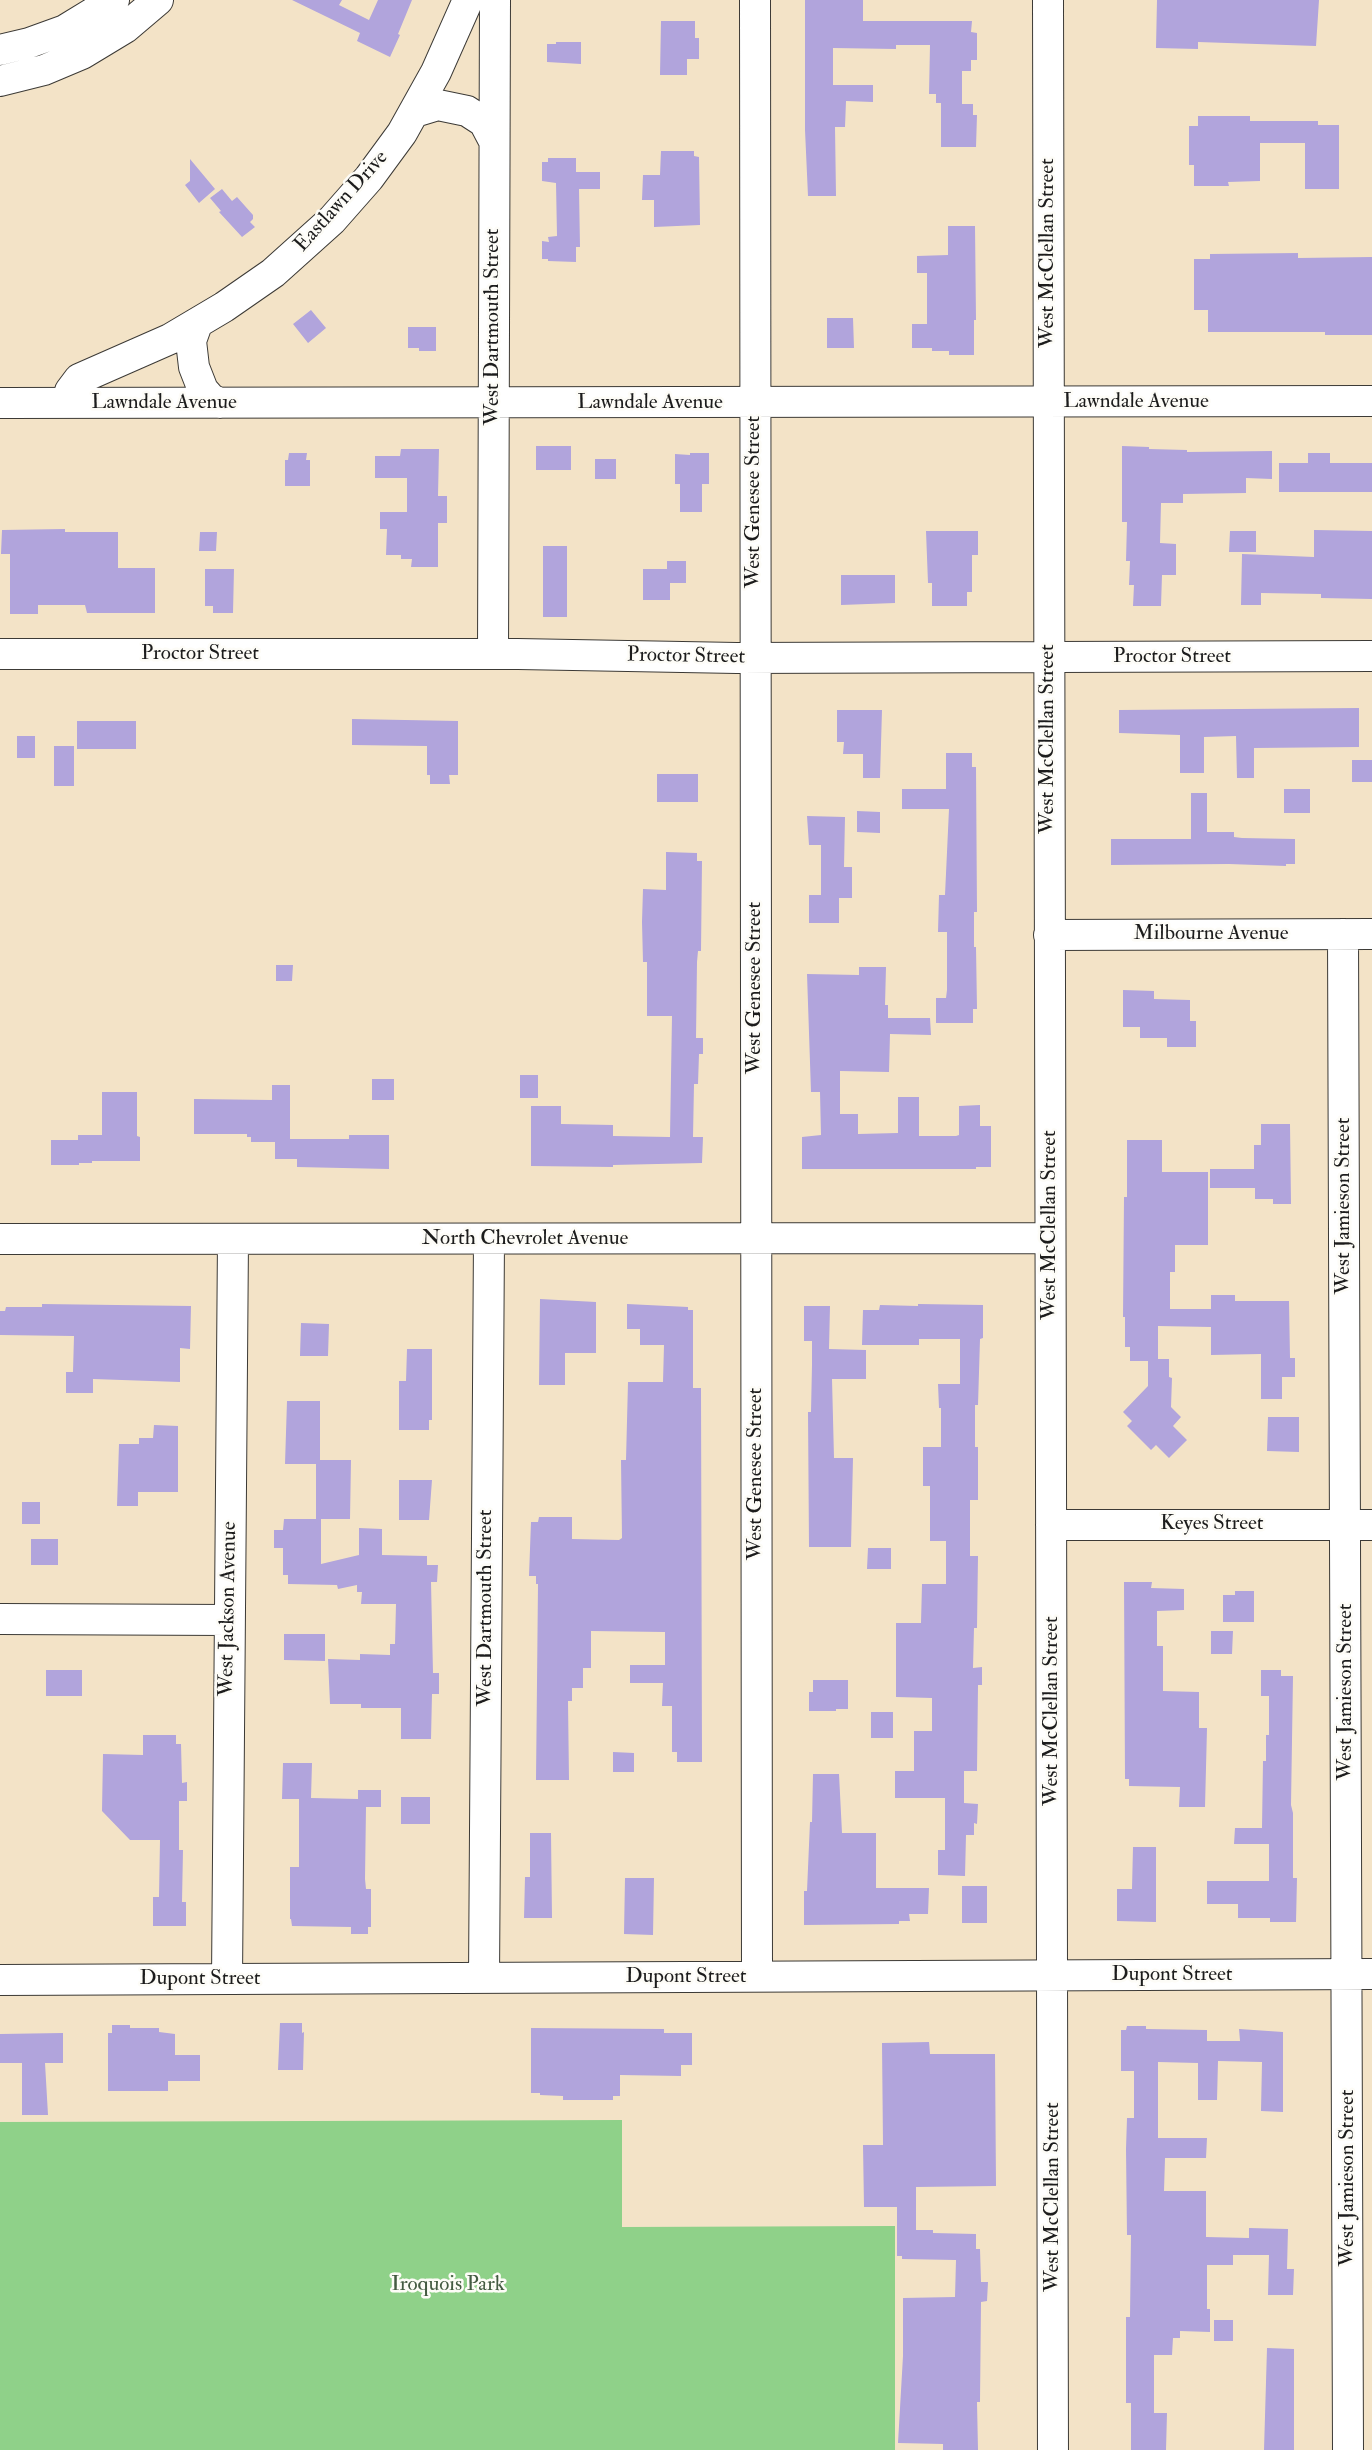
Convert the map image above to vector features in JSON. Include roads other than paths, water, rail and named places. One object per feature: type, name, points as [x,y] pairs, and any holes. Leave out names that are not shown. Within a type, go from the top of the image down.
[{"type":"street","points":[[0,50],[29,43],[65,30],[114,0]]},
{"type":"street","points":[[0,81],[44,70],[82,54],[125,28],[158,0]]},
{"type":"street","name":"Eastlawn Drive","points":[[68,403],[70,391],[79,379],[170,339],[197,324],[273,273],[312,239],[389,153],[415,112],[436,72],[468,0]]},
{"type":"street","name":"West Dartmouth Street","points":[[493,654],[495,0]]},
{"type":"street","name":"West Genesee Street","points":[[755,0],[757,1976]]},
{"type":"street","name":"West McClellan Street","points":[[1048,0],[1053,2450]]},
{"type":"street","points":[[415,112],[438,105],[467,111],[480,118],[494,141]]},
{"type":"street","points":[[197,324],[191,342],[194,367],[203,390],[211,399],[220,403]]},
{"type":"street","name":"Lawndale Avenue","points":[[0,403],[1372,401]]},
{"type":"street","name":"Proctor Street","points":[[0,654],[493,654],[754,658],[1372,656]]},
{"type":"street","name":"Milbourne Avenue","points":[[1049,935],[1358,934]]},
{"type":"street","name":"West Jamieson Street","points":[[1348,2450],[1360,1974],[1358,934]]},
{"type":"street","name":"North Chevrolet Avenue","points":[[0,1239],[1050,1238]]},
{"type":"street","name":"West Jackson Avenue","points":[[227,1979],[232,1239]]},
{"type":"street","name":"West Dartmouth Street","points":[[483,1978],[489,1239]]},
{"type":"street","name":"Keyes Street","points":[[1051,1525],[1359,1525]]},
{"type":"street","points":[[0,1619],[229,1620]]},
{"type":"street","name":"Dupont Street","points":[[0,1980],[1360,1974]]},
{"type":"park label","name":"Iroquois Park","points":[[448,2285]]}]
